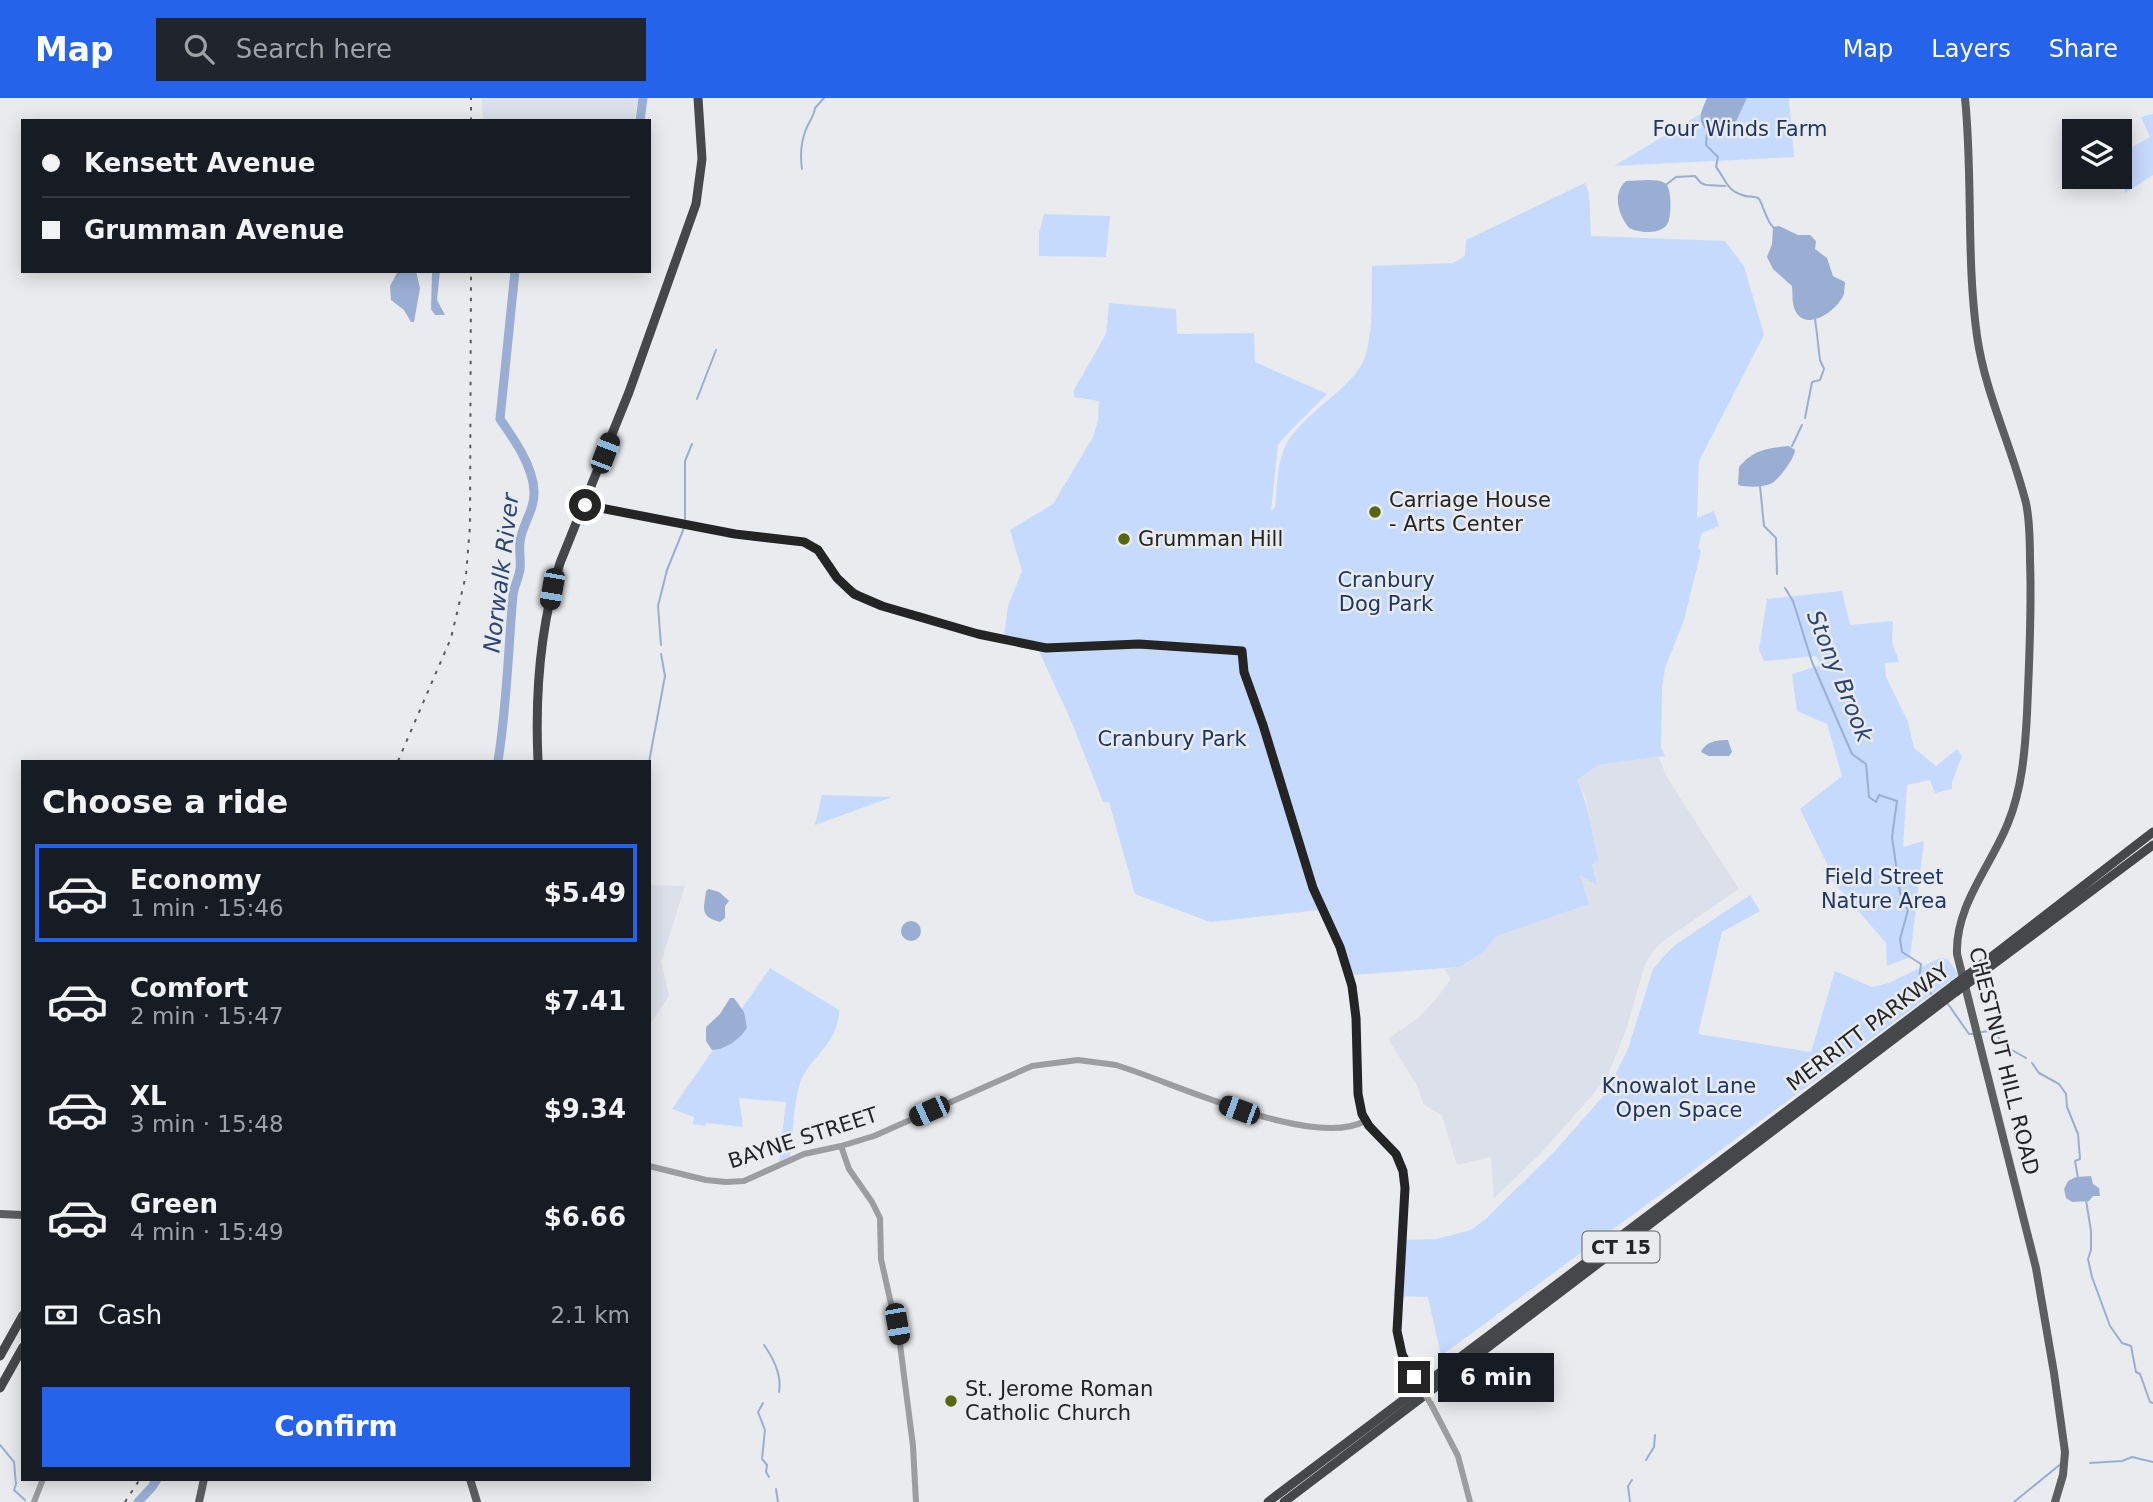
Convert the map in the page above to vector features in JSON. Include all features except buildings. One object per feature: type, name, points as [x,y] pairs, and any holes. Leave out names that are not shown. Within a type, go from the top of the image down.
[{"type":"highway","points":[[538,760],[539,684],[552,589],[629,392],[696,204],[702,159],[698,98]]},
{"type":"highway","name":"MERRITT PARKWAY","points":[[1970,977],[2153,832]]},
{"type":"highway","name":"MERRITT PARKWAY","points":[[1268,1502],[1955,988],[2153,845]]},
{"type":"highway","name":"MERRITT PARKWAY","points":[[1284,1502],[1955,988]]},
{"type":"highway","points":[[0,1356],[21,1319]]},
{"type":"highway","points":[[0,1388],[21,1351]]},
{"type":"main road","name":"CHESTNUT HILL ROAD","points":[[1965,98],[1969,135],[1972,280],[1977,335],[1984,369],[2026,505],[2031,591],[2025,739],[2017,796],[2006,828],[1969,899],[1958,931],[1959,964],[2028,1235],[2052,1362],[2065,1457],[2055,1502]]},
{"type":"main road","points":[[0,1214],[21,1215]]},
{"type":"main road","points":[[199,1502],[204,1481]]},
{"type":"main road","points":[[471,1481],[477,1502]]},
{"type":"street","points":[[585,505],[735,534],[804,542],[823,554],[843,584],[866,599],[967,631],[1022,645],[1046,648],[1147,644],[1242,651],[1244,672],[1313,888],[1340,947],[1352,986],[1356,1018],[1359,1105],[1365,1121],[1396,1154],[1403,1171],[1405,1188],[1397,1331],[1402,1354],[1458,1456],[1471,1502]]},
{"type":"street","name":"BAYNE STREET","points":[[651,1167],[690,1177],[740,1182],[804,1154],[874,1136],[1027,1068],[1062,1061],[1095,1061],[1127,1069],[1270,1120],[1335,1129],[1365,1121]]},
{"type":"street","points":[[841,1146],[849,1169],[873,1202],[880,1218],[880,1259],[897,1324],[904,1371],[913,1446],[916,1502]]},
{"type":"street","points":[[34,1502],[44,1481]]},
{"type":"shaded area","points":[[482,98],[638,98],[634,119],[483,119]]},
{"type":"shaded area","points":[[1707,98],[1747,98],[1730,134],[1712,130],[1708,132],[1704,128],[1701,116]]},
{"type":"shaded area","points":[[1626,181],[1665,183],[1670,200],[1667,225],[1657,231],[1645,232],[1629,228],[1618,204],[1619,192]]},
{"type":"shaded area","points":[[1779,226],[1798,235],[1810,235],[1816,241],[1815,249],[1827,258],[1833,276],[1845,282],[1841,300],[1831,311],[1817,319],[1804,319],[1798,315],[1793,305],[1792,286],[1773,269],[1767,257],[1772,244],[1773,227]]},
{"type":"shaded area","points":[[397,273],[416,273],[420,288],[414,322],[391,300],[390,286]]},
{"type":"shaded area","points":[[432,273],[440,273],[437,300],[445,315],[435,315],[431,309]]},
{"type":"shaded area","points":[[1789,446],[1795,450],[1794,454],[1775,481],[1760,486],[1738,485],[1739,467],[1755,453]]},
{"type":"shaded area","points":[[1728,740],[1732,752],[1729,756],[1709,756],[1701,752],[1709,743]]},
{"type":"shaded area","points":[[1659,757],[1666,776],[1739,889],[1654,950],[1645,964],[1626,1030],[1608,1075],[1539,1155],[1494,1198],[1491,1157],[1457,1165],[1442,1115],[1424,1105],[1416,1083],[1388,1039],[1418,1018],[1436,999],[1451,979],[1444,969],[1459,967],[1482,953],[1497,936],[1589,904],[1579,873],[1599,860],[1586,798],[1577,780],[1598,765]]},
{"type":"shaded area","points":[[651,885],[685,886],[661,962],[669,995],[651,1023]]},
{"type":"shaded area","points":[[709,889],[719,892],[729,901],[725,906],[725,918],[720,922],[709,917],[704,911],[706,891]]},
{"type":"shaded area","points":[[911,921],[918,924],[921,931],[918,938],[911,941],[904,938],[901,931],[904,924]]},
{"type":"shaded area","points":[[730,998],[734,998],[744,1012],[747,1028],[732,1043],[712,1050],[706,1041],[706,1027],[720,1014]]},
{"type":"shaded area","points":[[2091,1176],[2093,1184],[2099,1188],[2100,1196],[2093,1196],[2089,1201],[2072,1202],[2066,1198],[2064,1189],[2068,1181],[2076,1177]]},
{"type":"green space","name":"Four Winds Farm","points":[[1727,98],[1789,98],[1794,157],[1614,166]]},
{"type":"green space","points":[[2153,114],[2153,175],[2132,188],[2132,147],[2150,137],[2141,117]]},
{"type":"green space","name":"Cranbury Park","points":[[1585,183],[1589,193],[1591,236],[1725,241],[1744,266],[1764,335],[1699,461],[1697,518],[1714,511],[1719,526],[1702,533],[1698,548],[1701,551],[1684,620],[1665,668],[1661,747],[1665,756],[1598,765],[1577,780],[1599,861],[1592,865],[1597,885],[1580,875],[1589,904],[1497,936],[1482,953],[1459,967],[1353,975],[1347,954],[1306,876],[1319,910],[1210,922],[1135,894],[1109,802],[1103,802],[1072,723],[1039,651],[1115,647],[1141,642],[1042,645],[1004,637],[1008,606],[1022,571],[1010,530],[1053,504],[1093,437],[1098,420],[1099,401],[1074,397],[1074,390],[1106,334],[1109,303],[1176,309],[1177,334],[1254,333],[1255,362],[1327,394],[1278,445],[1271,511],[1275,507],[1282,456],[1291,437],[1350,380],[1365,357],[1371,324],[1372,266],[1453,263],[1465,256],[1466,240]]},
{"type":"green space","points":[[1044,214],[1110,216],[1106,257],[1039,256],[1039,233]]},
{"type":"green space","name":"Field Street Nature Area","points":[[1842,591],[1850,625],[1893,621],[1892,642],[1899,662],[1885,663],[1886,677],[1908,722],[1914,748],[1936,766],[1957,749],[1962,756],[1952,789],[1935,793],[1930,780],[1907,785],[1903,847],[1924,841],[1910,957],[1887,966],[1886,943],[1823,870],[1829,868],[1800,809],[1842,776],[1827,724],[1797,711],[1792,674],[1821,665],[1816,656],[1764,661],[1759,650],[1767,599]]},
{"type":"green space","points":[[822,795],[892,797],[815,825]]},
{"type":"green space","name":"Knowalot Lane Open Space","points":[[1750,895],[1760,911],[1722,932],[1698,1034],[1811,1052],[1835,971],[1872,987],[1889,983],[1940,958],[1948,959],[1958,975],[1441,1356],[1428,1297],[1393,1296],[1402,1240],[1437,1239],[1471,1230],[1487,1218],[1555,1151],[1606,1093],[1628,1049],[1653,969],[1675,945]]},
{"type":"green space","points":[[770,968],[839,1010],[834,1033],[803,1076],[799,1086],[790,1157],[779,1162],[786,1102],[739,1098],[743,1127],[693,1124],[694,1117],[672,1109]]},
{"type":"waterway","name":"Norwalk River","points":[[640,119],[643,98]]},
{"type":"waterway","points":[[802,169],[801,149],[804,134],[815,108],[824,98]]},
{"type":"waterway","name":"Stony Brook","points":[[1707,133],[1706,145],[1718,157],[1716,167],[1726,183],[1737,193],[1758,198],[1773,227]]},
{"type":"waterway","points":[[1667,184],[1676,177],[1695,176],[1706,185],[1725,186]]},
{"type":"waterway","name":"Norwalk River","points":[[498,760],[513,595],[520,569],[520,542],[534,498],[530,472],[517,444],[500,419],[515,273]]},
{"type":"waterway","name":"Stony Brook","points":[[1805,418],[1812,382],[1820,380],[1824,369],[1820,360],[1815,318]]},
{"type":"waterway","points":[[697,399],[716,350]]},
{"type":"waterway","name":"Stony Brook","points":[[1792,446],[1802,425]]},
{"type":"waterway","points":[[685,519],[685,461],[692,444]]},
{"type":"waterway","name":"Stony Brook","points":[[1760,486],[1764,526],[1776,538],[1777,574]]},
{"type":"waterway","points":[[661,645],[658,606],[667,570],[684,528]]},
{"type":"waterway","name":"Stony Brook","points":[[1785,588],[1793,601],[1812,662],[1852,754],[1866,764],[1869,797],[1876,802],[1879,795],[1897,801],[1892,837],[1900,893],[1908,910],[1900,939],[1902,952],[1921,964],[1919,979],[1927,984],[1931,994]]},
{"type":"waterway","points":[[649,760],[665,676],[661,654]]},
{"type":"waterway","name":"Stony Brook","points":[[1948,1004],[1969,1034],[1973,1034]]},
{"type":"waterway","name":"Stony Brook","points":[[1982,1032],[1994,1030],[2003,1045],[2026,1058]]},
{"type":"waterway","name":"Stony Brook","points":[[2032,1063],[2039,1073],[2059,1084],[2066,1094],[2067,1107],[2078,1134],[2080,1159],[2075,1161],[2078,1178]]},
{"type":"waterway","name":"Stony Brook","points":[[2086,1200],[2091,1231],[2088,1259],[2092,1277],[2110,1326],[2122,1343],[2131,1346],[2136,1372],[2140,1374],[2150,1402],[2153,1403]]},
{"type":"waterway","points":[[764,1345],[776,1367],[779,1392]]},
{"type":"waterway","points":[[763,1403],[758,1412],[765,1430],[762,1459],[767,1465],[766,1472],[769,1477]]},
{"type":"waterway","points":[[1646,1460],[1654,1447],[1655,1435]]},
{"type":"waterway","points":[[0,1445],[14,1462],[14,1490],[25,1500]]},
{"type":"waterway","points":[[2090,1463],[2122,1461],[2132,1457],[2153,1462]]},
{"type":"waterway","points":[[2014,1502],[2062,1463]]},
{"type":"waterway","points":[[1630,1502],[1628,1486],[1632,1480]]},
{"type":"waterway","name":"Norwalk River","points":[[138,1502],[156,1481]]},
{"type":"waterway","points":[[776,1489],[778,1502]]},
{"type":"railway","points":[[471,98],[471,119]]},
{"type":"railway","points":[[398,760],[451,638],[466,575],[470,526],[471,273]]},
{"type":"railway","points":[[125,1502],[139,1481]]},
{"type":"place","name":"Carriage House - Arts Center","points":[[1375,512]]},
{"type":"place","name":"Grumman Hill","points":[[1124,539]]},
{"type":"place","name":"St. Jerome Roman Catholic Church","points":[[951,1401]]},
{"type":"route","points":[[585,505],[735,534],[804,542],[823,554],[834,573],[854,594],[882,606],[1022,645],[1046,648],[1139,644],[1242,651],[1244,672],[1313,888],[1340,947],[1352,986],[1356,1018],[1359,1105],[1365,1121],[1390,1145],[1403,1171],[1405,1188],[1397,1331],[1402,1354],[1414,1377]]},
{"type":"park label","name":"Cranbury Dog Park","points":[[1386,592]]}]
